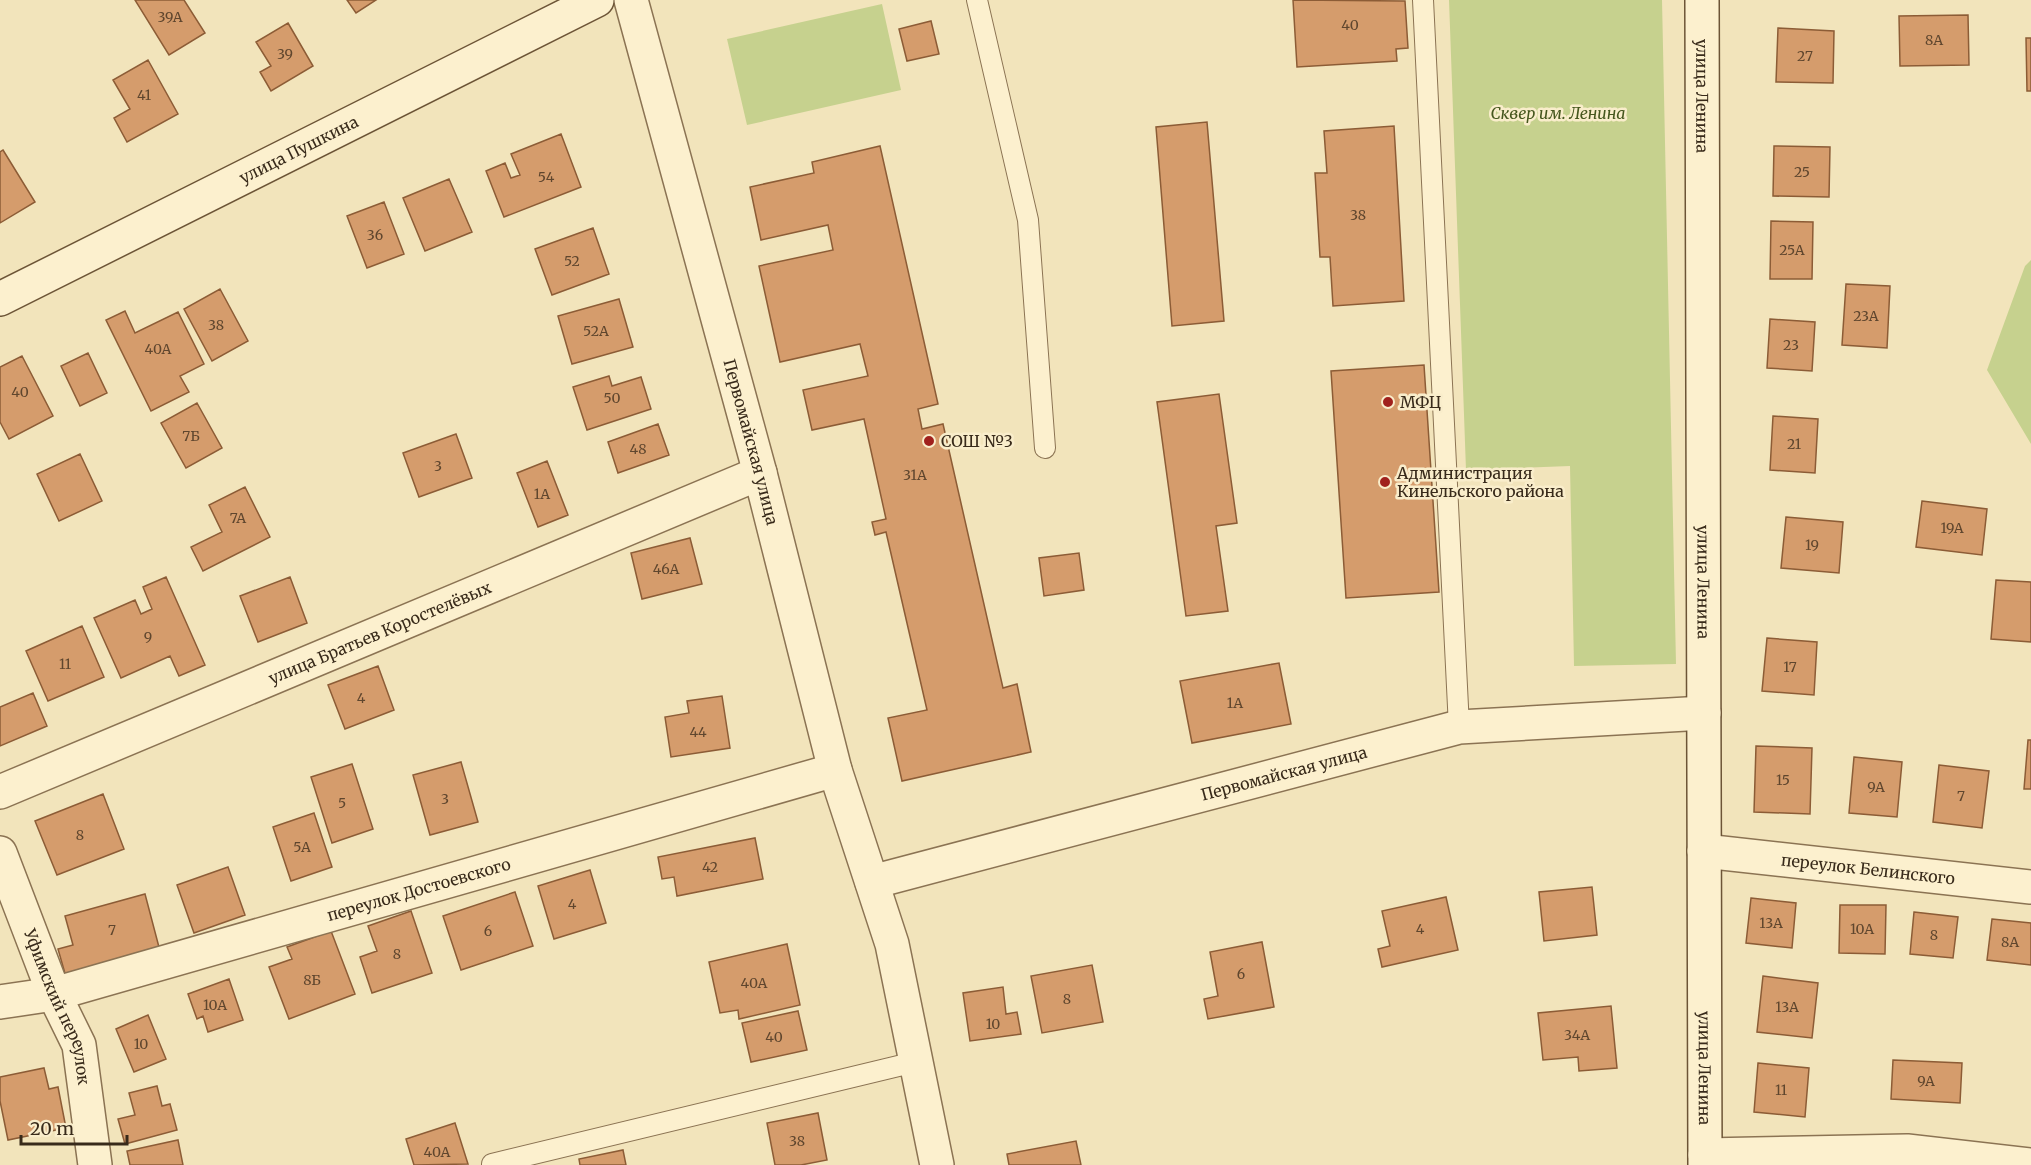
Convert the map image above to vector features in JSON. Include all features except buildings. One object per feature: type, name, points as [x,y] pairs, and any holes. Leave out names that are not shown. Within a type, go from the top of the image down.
[{"type":"street","name":"улица Пушкина","points":[[0,299],[597,0]]},
{"type":"street","name":"Первомайская улица","points":[[631,0],[759,473],[835,770],[891,944],[937,1165]]},
{"type":"street","name":"улица Ленина","points":[[1702,0],[1705,1160]]},
{"type":"street","name":"улица Братьев Коростелёвых","points":[[0,792],[759,473]]},
{"type":"street","name":"Первомайская улица","points":[[872,882],[1460,727],[1704,713]]},
{"type":"street","name":"переулок Достоевского","points":[[0,1002],[54,994],[835,770]]},
{"type":"street","name":"переулок Белинского","points":[[1704,850],[2031,887]]},
{"type":"street","name":"Уфимский переулок","points":[[0,854],[54,994],[79,1045],[95,1165]]},
{"type":"street","points":[[1705,1160],[1907,1151],[2031,1165]]},
{"type":"lane","points":[[977,0],[1028,220],[1045,448]]},
{"type":"lane","points":[[1423,0],[1460,727]]},
{"type":"lane","points":[[492,1164],[915,1062]]},
{"type":"green space","name":"Сквер им. Ленина","points":[[1449,0],[1662,0],[1676,664],[1574,666],[1570,466],[1466,470]]},
{"type":"green space","points":[[882,4],[901,90],[747,125],[727,39]]},
{"type":"green space","points":[[2031,260],[2031,444],[1987,370],[2025,266]]},
{"type":"place","name":"МФЦ","points":[[1388,402]]},
{"type":"place","name":"СОШ №3","points":[[929,441]]},
{"type":"place","name":"Администрация Кинельского района","points":[[1385,482]]}]
